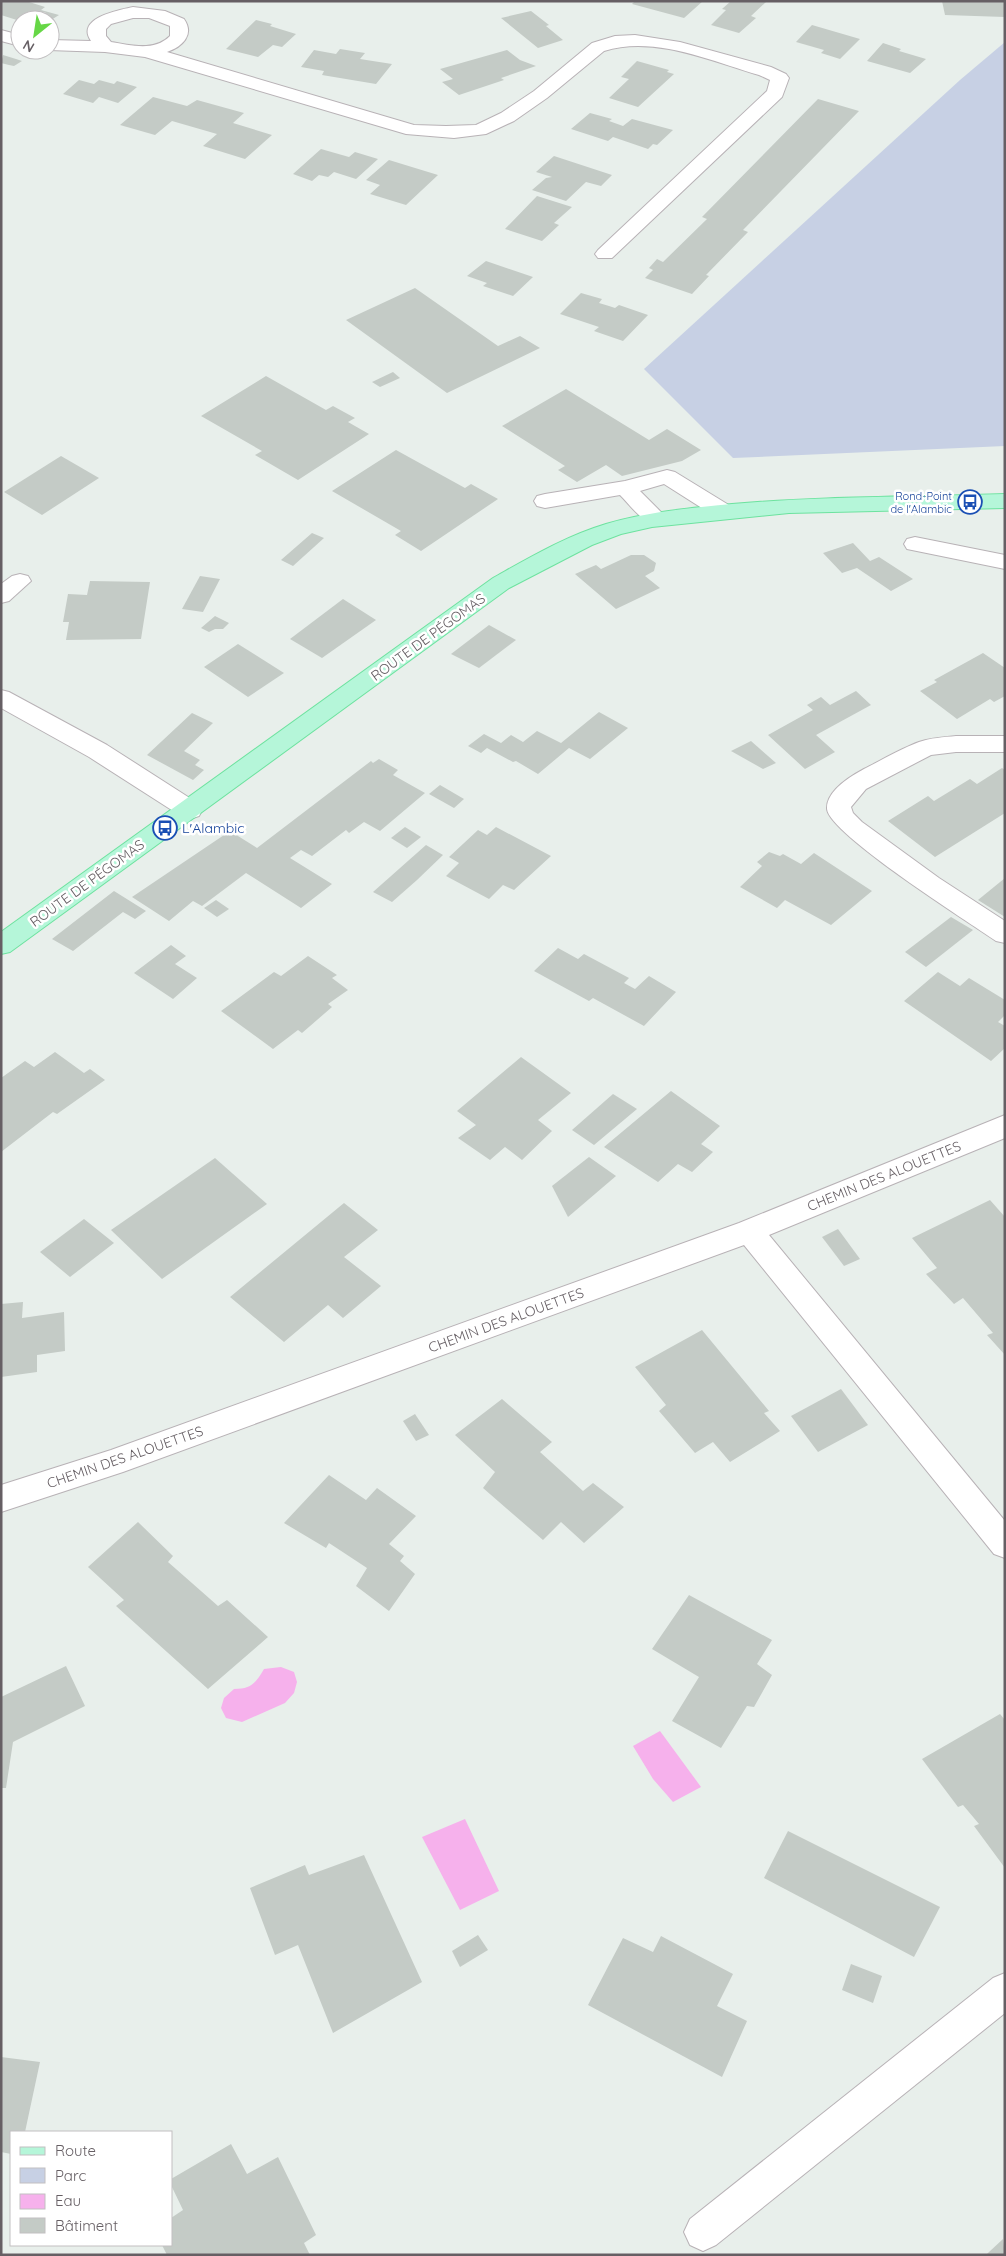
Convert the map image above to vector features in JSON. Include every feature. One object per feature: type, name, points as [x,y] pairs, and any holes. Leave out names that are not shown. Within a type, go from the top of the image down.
[{"type":"main road","points":[[921,503],[1005,502]]},
{"type":"main road","name":"ROUTE DE PÉGOMAS","points":[[1,945],[501,583],[568,546],[614,529],[657,519],[792,505],[921,503]]},
{"type":"main road","points":[[921,503],[1005,518]]},
{"type":"street","points":[[105,47],[95,34],[98,26],[117,14],[152,12],[171,17],[178,23],[181,30],[179,37],[172,44],[147,52]]},
{"type":"street","points":[[60,45],[105,47],[147,52],[413,130],[455,132],[480,130],[505,120],[598,46],[609,41],[636,40],[659,42],[765,71],[780,78],[776,93],[605,254]]},
{"type":"street","points":[[545,501],[625,488],[662,472],[724,512]]},
{"type":"street","points":[[625,488],[657,519]]},
{"type":"street","points":[[915,544],[1005,562]]},
{"type":"street","points":[[1,596],[20,581]]},
{"type":"street","points":[[1,698],[98,751],[190,810]]},
{"type":"street","points":[[1005,744],[956,744],[926,748],[857,783],[844,797],[839,807],[841,816],[853,828],[930,884],[1005,934]]},
{"type":"street","name":"CHEMIN DES ALOUETTES","points":[[1,1499],[112,1463],[749,1231],[1005,1126]]},
{"type":"street","points":[[749,1231],[1005,1544]]},
{"type":"street","points":[[703,2232],[1005,1990]]},
{"type":"green space","points":[[1005,42],[1005,446],[733,458],[644,369],[960,80]]},
{"type":"water","points":[[281,1667],[294,1672],[297,1682],[294,1693],[285,1703],[242,1722],[226,1718],[221,1708],[224,1698],[234,1689],[252,1685],[264,1669]]},
{"type":"water","points":[[660,1731],[701,1787],[673,1802],[653,1779],[633,1746]]},
{"type":"water","points":[[465,1819],[499,1891],[460,1910],[422,1837]]},
{"type":"building","points":[[1,1],[26,1],[45,7],[41,10],[10,10],[10,18],[1,15]]},
{"type":"building","points":[[635,1],[703,1],[684,18],[632,4]]},
{"type":"building","points":[[731,1],[766,2],[751,16],[756,18],[739,33],[711,25],[726,10],[722,9]]},
{"type":"building","points":[[942,1],[1005,1],[1005,17],[945,15]]},
{"type":"building","points":[[531,11],[549,25],[546,26],[563,40],[538,48],[501,18]]},
{"type":"building","points":[[256,20],[272,24],[270,26],[296,34],[282,47],[273,45],[258,57],[226,49]]},
{"type":"building","points":[[812,25],[860,39],[840,59],[821,53],[824,50],[796,42]]},
{"type":"building","points":[[883,43],[901,49],[899,51],[926,59],[910,73],[867,61]]},
{"type":"building","points":[[340,49],[365,53],[360,59],[392,64],[376,84],[322,75],[324,71],[301,67],[314,50],[336,54]]},
{"type":"building","points":[[507,50],[520,60],[536,66],[501,78],[504,80],[459,95],[442,82],[453,79],[440,69]]},
{"type":"building","points":[[3,55],[10,57],[10,60],[22,61],[14,66],[1,63]]},
{"type":"building","points":[[637,61],[669,70],[667,72],[674,74],[638,107],[609,98],[629,79],[621,77]]},
{"type":"building","points":[[79,80],[94,84],[99,80],[114,84],[117,81],[137,87],[118,103],[99,97],[93,103],[63,94]]},
{"type":"building","points":[[153,97],[187,106],[197,100],[244,113],[233,123],[272,135],[245,159],[203,146],[217,134],[172,121],[155,135],[120,125]]},
{"type":"building","points":[[818,99],[859,111],[743,230],[748,232],[706,275],[709,276],[692,294],[645,278],[653,270],[649,268],[657,259],[663,262],[707,219],[702,217]]},
{"type":"building","points":[[590,113],[612,119],[609,121],[623,126],[632,119],[673,130],[657,145],[653,144],[648,149],[613,137],[608,141],[571,129]]},
{"type":"building","points":[[321,149],[349,157],[355,152],[378,159],[356,179],[334,172],[328,177],[319,175],[312,181],[293,174]]},
{"type":"building","points":[[554,156],[612,175],[601,186],[586,182],[566,201],[532,190],[546,178],[552,177],[536,172]]},
{"type":"building","points":[[389,160],[438,175],[406,205],[370,194],[380,185],[366,180]]},
{"type":"building","points":[[537,196],[572,207],[554,223],[559,225],[542,241],[505,229]]},
{"type":"building","points":[[486,261],[533,277],[513,296],[483,286],[487,283],[467,276]]},
{"type":"building","points":[[415,288],[498,346],[520,336],[540,348],[447,393],[346,320]]},
{"type":"building","points":[[581,293],[602,299],[599,303],[615,308],[619,305],[648,315],[623,341],[594,331],[599,327],[560,314]]},
{"type":"building","points":[[393,372],[400,378],[380,387],[372,382]]},
{"type":"building","points":[[266,376],[326,410],[333,406],[355,418],[348,422],[369,434],[298,480],[255,455],[262,451],[201,416]]},
{"type":"building","points":[[566,389],[649,440],[667,429],[701,450],[682,461],[622,476],[606,465],[577,482],[558,470],[565,466],[502,426]]},
{"type":"building","points":[[396,450],[465,488],[471,484],[498,499],[421,551],[395,535],[401,531],[332,491]]},
{"type":"building","points":[[61,456],[99,478],[42,515],[4,492]]},
{"type":"building","points":[[312,533],[324,538],[293,566],[281,560]]},
{"type":"building","points":[[853,543],[870,561],[879,557],[913,579],[891,591],[857,568],[842,573],[823,553]]},
{"type":"building","points":[[631,555],[644,555],[656,563],[654,571],[645,576],[660,588],[616,609],[575,574],[596,565],[601,569]]},
{"type":"building","points":[[200,576],[220,579],[203,612],[182,609]]},
{"type":"building","points":[[90,581],[150,582],[141,639],[66,640],[69,622],[63,622],[68,594],[87,595]]},
{"type":"building","points":[[343,599],[376,620],[322,658],[290,639]]},
{"type":"building","points":[[215,616],[229,623],[223,629],[215,629],[209,632],[201,628]]},
{"type":"building","points":[[489,625],[516,640],[479,668],[451,654]]},
{"type":"building","points":[[238,644],[284,673],[248,697],[204,667]]},
{"type":"building","points":[[983,653],[1005,668],[1005,696],[994,702],[990,699],[957,719],[920,691],[937,682],[934,680]]},
{"type":"building","points":[[856,691],[871,705],[816,735],[835,752],[805,769],[768,735],[813,710],[807,705],[821,697],[830,705]]},
{"type":"building","points":[[599,712],[628,728],[590,759],[569,748],[538,774],[516,761],[513,762],[487,748],[481,753],[468,746],[484,734],[501,743],[511,735],[523,742],[537,731],[561,743]]},
{"type":"building","points":[[192,713],[213,723],[184,751],[200,760],[195,765],[204,770],[193,780],[147,755]]},
{"type":"building","points":[[751,741],[776,763],[763,769],[731,751]]},
{"type":"building","points":[[379,759],[398,770],[393,775],[425,793],[380,831],[364,822],[349,833],[346,830],[312,856],[301,850],[290,858],[332,884],[301,908],[246,873],[202,906],[193,901],[169,921],[132,897],[230,831],[257,848],[371,761],[373,763]]},
{"type":"building","points":[[1002,768],[1005,770],[1005,813],[935,857],[888,821],[928,796],[934,801],[970,779],[977,784]]},
{"type":"building","points":[[440,785],[464,799],[454,808],[429,794]]},
{"type":"building","points":[[405,827],[421,837],[407,848],[391,838]]},
{"type":"building","points":[[496,827],[551,856],[514,890],[503,885],[489,899],[446,876],[459,863],[449,857],[478,830],[487,835]]},
{"type":"building","points":[[426,845],[443,855],[417,880],[392,902],[373,892]]},
{"type":"building","points":[[769,852],[780,856],[783,854],[801,864],[814,853],[872,891],[831,925],[785,900],[777,908],[740,887],[762,866],[757,862]]},
{"type":"building","points":[[1005,878],[1005,917],[978,900]]},
{"type":"building","points":[[114,891],[146,911],[135,919],[123,912],[73,951],[52,939]]},
{"type":"building","points":[[216,900],[229,909],[217,917],[204,908]]},
{"type":"building","points":[[951,917],[973,930],[926,967],[905,952]]},
{"type":"building","points":[[171,945],[186,956],[175,964],[197,978],[173,999],[134,973]]},
{"type":"building","points":[[558,948],[578,959],[584,954],[629,978],[624,983],[635,989],[649,976],[676,992],[644,1026],[593,998],[589,1001],[534,971]]},
{"type":"building","points":[[308,956],[337,975],[332,978],[348,990],[328,1004],[332,1007],[302,1033],[298,1030],[273,1049],[221,1011],[274,972],[281,976]]},
{"type":"building","points":[[938,972],[960,986],[969,978],[1005,1000],[1005,1015],[998,1022],[1005,1026],[1005,1048],[991,1061],[904,1001]]},
{"type":"building","points":[[55,1052],[84,1073],[90,1069],[105,1080],[57,1114],[53,1112],[1,1152],[1,1078],[25,1061],[34,1067]]},
{"type":"building","points":[[521,1057],[571,1093],[538,1120],[552,1131],[522,1160],[505,1147],[490,1160],[458,1138],[476,1125],[457,1111]]},
{"type":"building","points":[[671,1091],[720,1126],[701,1144],[713,1152],[692,1172],[678,1164],[658,1182],[604,1147]]},
{"type":"building","points":[[613,1094],[637,1109],[594,1145],[572,1130]]},
{"type":"building","points":[[589,1157],[616,1176],[568,1217],[552,1186]]},
{"type":"building","points":[[215,1158],[267,1204],[162,1279],[111,1230]]},
{"type":"building","points":[[990,1200],[1005,1217],[1005,1355],[987,1335],[993,1333],[963,1298],[954,1304],[926,1274],[937,1268],[912,1238]]},
{"type":"building","points":[[344,1203],[378,1230],[344,1257],[381,1286],[343,1318],[328,1305],[284,1342],[230,1297]]},
{"type":"building","points":[[84,1219],[114,1243],[70,1277],[40,1252]]},
{"type":"building","points":[[838,1229],[860,1259],[844,1266],[822,1237]]},
{"type":"building","points":[[23,1302],[22,1318],[64,1312],[65,1351],[37,1355],[37,1372],[1,1377],[1,1304]]},
{"type":"building","points":[[702,1330],[769,1411],[764,1413],[780,1431],[730,1462],[713,1442],[695,1453],[659,1411],[666,1405],[635,1367]]},
{"type":"building","points":[[841,1389],[868,1425],[818,1452],[791,1416]]},
{"type":"building","points":[[502,1399],[552,1442],[540,1452],[583,1491],[593,1483],[624,1507],[584,1543],[561,1522],[543,1540],[483,1488],[495,1472],[455,1435]]},
{"type":"building","points":[[415,1414],[429,1435],[416,1441],[403,1421]]},
{"type":"building","points":[[329,1475],[366,1500],[377,1488],[416,1516],[389,1544],[404,1556],[400,1561],[415,1574],[389,1611],[356,1586],[367,1568],[329,1543],[326,1548],[284,1523]]},
{"type":"building","points":[[138,1522],[173,1556],[168,1562],[218,1606],[227,1600],[268,1637],[208,1689],[116,1606],[124,1600],[88,1567]]},
{"type":"building","points":[[689,1595],[772,1640],[757,1664],[772,1675],[754,1707],[747,1706],[721,1748],[672,1721],[699,1677],[652,1649]]},
{"type":"building","points":[[66,1666],[85,1706],[13,1742],[6,1788],[1,1788],[1,1697]]},
{"type":"building","points":[[1000,1714],[1005,1720],[1005,1868],[974,1826],[979,1824],[963,1805],[958,1807],[922,1759]]},
{"type":"building","points":[[788,1831],[940,1907],[914,1957],[764,1878]]},
{"type":"building","points":[[364,1855],[422,1982],[333,2033],[298,1945],[275,1955],[250,1888],[305,1865],[309,1875]]},
{"type":"building","points":[[478,1935],[488,1950],[460,1967],[452,1951]]},
{"type":"building","points":[[661,1936],[733,1974],[717,2006],[747,2021],[722,2077],[588,2005],[623,1938],[653,1952]]},
{"type":"building","points":[[851,1964],[882,1976],[873,2003],[842,1990]]},
{"type":"building","points":[[1,2057],[40,2062],[25,2131],[10,2131],[10,2154],[1,2152]]},
{"type":"building","points":[[231,2144],[247,2174],[278,2157],[316,2235],[304,2243],[310,2255],[167,2255],[162,2246],[172,2246],[172,2217],[183,2210],[172,2187],[172,2178]]},
{"type":"building","points":[[1003,2239],[1005,2255],[986,2255],[989,2252]]},
{"type":"place","name":"Rond-Point de l'Alambic","points":[[970,502]]},
{"type":"place","name":"L'Alambic","points":[[165,828]]}]
